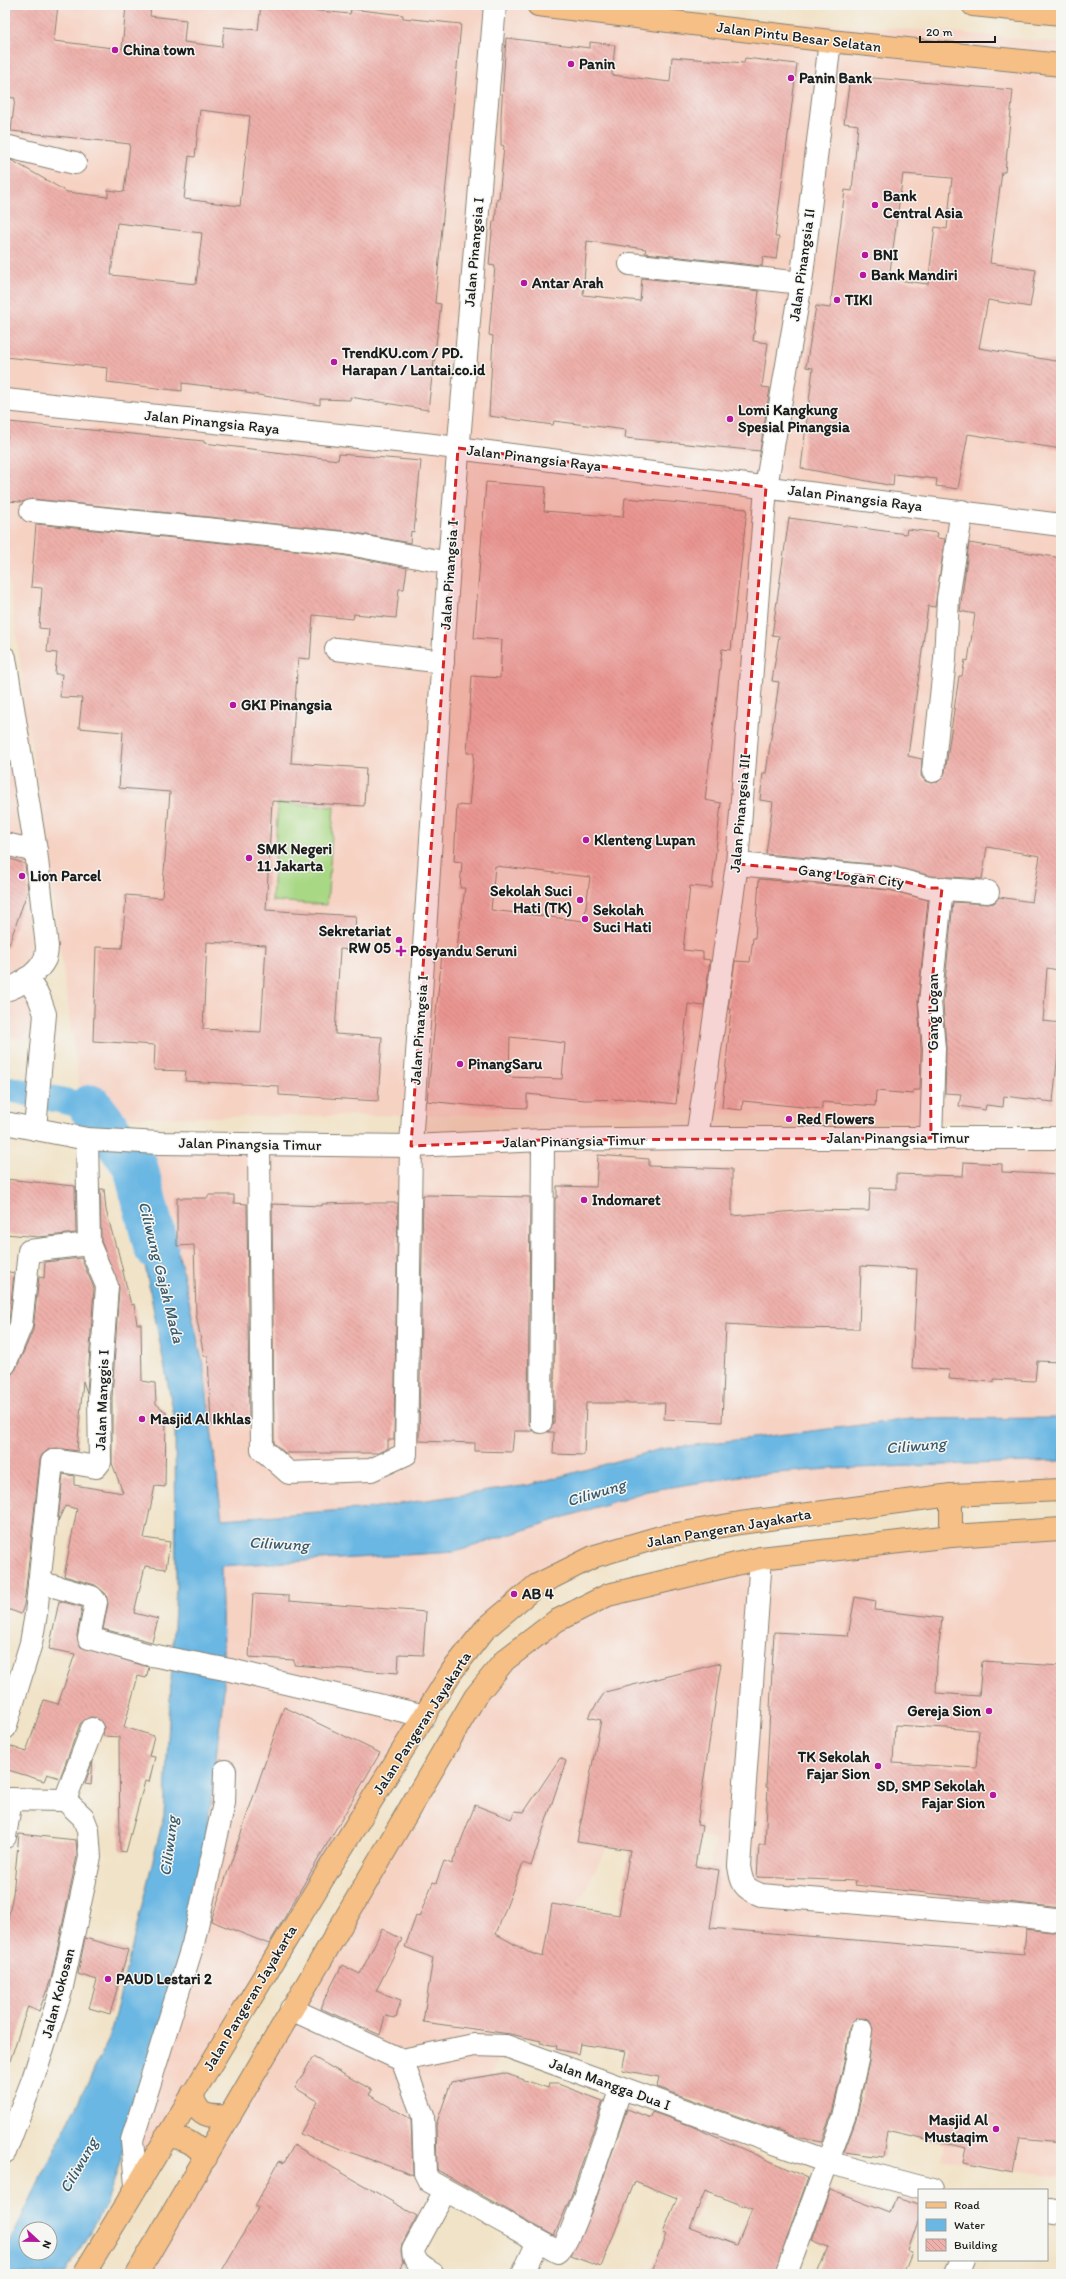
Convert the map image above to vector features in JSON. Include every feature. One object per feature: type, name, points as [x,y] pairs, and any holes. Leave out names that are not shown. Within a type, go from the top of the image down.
[{"type":"main road","name":"Jalan Pintu Besar Selatan","points":[[538,5],[830,41],[1061,65]]},
{"type":"main road","points":[[973,5],[1061,14]]},
{"type":"main road","name":"Jalan Pangeran Jayakarta","points":[[84,2274],[136,2185],[452,1671],[485,1629],[537,1585],[595,1556],[660,1536],[740,1523],[951,1495],[1061,1490]]},
{"type":"main road","points":[[951,1495],[951,1536]]},
{"type":"main road","name":"Jalan Pangeran Jayakarta","points":[[137,2274],[475,1697],[505,1660],[556,1621],[608,1595],[761,1558],[951,1536],[1061,1529]]},
{"type":"main road","points":[[192,2094],[195,2106],[204,2114],[217,2117],[230,2116]]},
{"type":"main road","points":[[166,2136],[179,2137],[192,2142],[206,2158]]},
{"type":"street","name":"Jalan Pinangsia I","points":[[259,1144],[262,1449],[289,1473],[371,1470],[406,1454],[411,1146],[449,563],[495,5]]},
{"type":"street","name":"Jalan Pinangsia II","points":[[766,487],[801,283],[830,41]]},
{"type":"street","points":[[5,146],[75,163]]},
{"type":"street","points":[[630,264],[801,283]]},
{"type":"street","name":"Jalan Pinangsia Raya","points":[[5,400],[458,448],[962,511],[1061,525]]},
{"type":"street","name":"Jalan Pinangsia III","points":[[697,1138],[737,864],[766,487]]},
{"type":"street","points":[[31,511],[344,543],[449,563]]},
{"type":"street","points":[[933,771],[945,659],[948,598],[962,511]]},
{"type":"street","points":[[336,649],[443,662]]},
{"type":"street","points":[[5,658],[36,851],[47,947],[45,959],[36,971],[5,990]]},
{"type":"street","points":[[5,844],[36,851]]},
{"type":"street","name":"Gang Logan City","points":[[737,864],[892,878],[928,888],[988,892]]},
{"type":"street","name":"Gang Logan","points":[[931,1138],[934,1049],[930,1002],[942,888]]},
{"type":"street","points":[[26,978],[39,997],[45,1014],[35,1129]]},
{"type":"street","name":"Jalan Pinangsia Timur","points":[[5,1123],[87,1138],[111,1141],[160,1143],[411,1146],[543,1140],[697,1138],[1061,1138]]},
{"type":"street","name":"Jalan Manggis I","points":[[5,1728],[31,1643],[36,1614],[52,1462],[55,1460],[96,1467],[100,1462],[99,1398],[107,1286],[89,1244],[87,1138]]},
{"type":"street","points":[[542,1422],[543,1140]]},
{"type":"street","points":[[5,1364],[21,1325],[29,1251],[89,1244]]},
{"type":"street","points":[[761,1558],[739,1866],[742,1881],[748,1890],[761,1895],[1031,1917],[1061,1921]]},
{"type":"street","points":[[39,1582],[92,1597],[96,1602],[89,1638],[146,1654],[230,1670],[425,1716]]},
{"type":"street","points":[[5,1836],[8,1799],[65,1800],[92,1729]]},
{"type":"street","points":[[136,2185],[132,2140],[194,1944],[224,1803],[225,1771]]},
{"type":"street","name":"Jalan Kokosan","points":[[5,2152],[33,2079],[61,1991],[90,1857],[88,1830],[83,1817],[65,1800]]},
{"type":"street","points":[[291,2009],[402,2060],[423,2116],[425,2173],[429,2181],[558,2252],[563,2247],[578,2212],[621,2088]]},
{"type":"street","points":[[786,2274],[844,2117],[857,2060],[861,2030]]},
{"type":"street","name":"Jalan Mangga Dua I","points":[[402,2060],[474,2045],[506,2046],[827,2162],[928,2189]]},
{"type":"street","points":[[433,2274],[417,2262],[413,2257],[413,2250],[445,2191]]},
{"type":"street","points":[[1048,2210],[1061,2212]]},
{"type":"street","points":[[523,2274],[538,2242]]},
{"type":"street","points":[[956,2274],[962,2261]]},
{"type":"highlighted area","points":[[458,448],[766,487],[737,864],[891,878],[929,888],[942,888],[930,1002],[931,1138],[543,1140],[411,1146]]},
{"type":"shaded area","points":[[5,5],[516,5],[951,32],[1061,43],[1061,1124],[669,1113],[84,1118],[27,714],[31,1041],[5,1036],[5,629],[27,712],[5,554]]},
{"type":"shaded area","points":[[1061,1135],[1061,1490],[951,1495],[595,1556],[485,1629],[136,2185],[156,2047],[195,1328],[149,1143]]},
{"type":"shaded area","points":[[1061,1536],[1061,2177],[941,2159],[970,1996],[691,1972],[715,1841],[627,1808],[388,2274],[137,2274],[475,1697],[556,1621],[761,1558]]},
{"type":"green space","points":[[278,803],[334,807],[327,905],[272,901]]},
{"type":"water","name":"Ciliwung","points":[[130,1187],[160,1187],[181,1264],[204,1369],[222,1519],[372,1508],[529,1485],[661,1449],[911,1419],[1061,1418],[1061,1461],[827,1469],[740,1476],[647,1491],[455,1552],[221,1566],[224,1690],[197,1915],[107,2203],[65,2274],[5,2274],[5,2251],[18,2224],[18,2261],[58,2261],[58,2221],[20,2221],[109,2039],[164,1815],[176,1587],[175,1421]]},
{"type":"building","points":[[5,5],[58,5],[54,41],[122,49],[126,5],[151,5],[150,16],[186,20],[184,42],[222,47],[224,27],[258,30],[261,5],[350,14],[351,9],[403,15],[403,18],[461,24],[435,303],[441,304],[428,410],[350,397],[350,400],[320,399],[320,405],[246,393],[246,391],[182,383],[182,391],[107,382],[108,368],[5,357],[5,159],[13,161],[67,192],[108,197],[108,190],[124,192],[130,144],[11,131],[15,98],[5,97]],"holes":[[[200,110],[250,116],[240,206],[184,199],[189,156],[195,157]],[[117,223],[202,233],[196,284],[111,275]]]},
{"type":"building","points":[[506,38],[590,48],[590,42],[615,45],[612,75],[670,82],[672,57],[744,63],[745,58],[797,64],[775,237],[779,237],[776,259],[763,257],[762,266],[645,253],[646,249],[587,241],[583,295],[640,301],[642,278],[759,291],[753,341],[768,343],[762,387],[770,388],[760,451],[625,438],[626,430],[554,421],[553,425],[489,416],[493,336],[489,335],[495,266],[489,265],[493,221],[495,221],[497,199],[499,199],[504,146],[501,145],[501,116]]},
{"type":"building","points":[[850,76],[1013,90],[1005,172],[1002,172],[990,263],[1036,270],[1030,307],[988,300],[979,348],[1061,362],[1061,449],[968,434],[958,489],[936,486],[937,479],[894,474],[893,486],[801,468],[813,368],[806,367],[816,306],[830,308],[845,190],[852,191],[858,125],[844,123]],"holes":[[[903,174],[952,178],[947,229],[935,227],[928,284],[889,279]]]},
{"type":"building","points":[[9,422],[204,441],[204,443],[338,460],[339,454],[421,461],[414,532],[411,531],[410,543],[345,531],[32,499],[22,502],[6,501],[9,476],[5,476],[5,456]]},
{"type":"building","points":[[486,482],[546,487],[544,511],[623,517],[625,498],[747,509],[731,650],[722,649],[705,800],[721,803],[712,888],[690,886],[683,950],[703,952],[703,959],[710,960],[704,1006],[688,1004],[676,1104],[631,1099],[585,1100],[527,1094],[527,1108],[477,1106],[427,1101],[442,954],[456,955],[465,888],[460,888],[462,862],[454,861],[457,805],[469,806],[474,753],[467,753],[472,676],[500,678],[502,640],[474,638]],"holes":[[[495,866],[590,877],[584,921],[491,910]],[[510,1037],[565,1043],[562,1079],[509,1077]]]},
{"type":"building","points":[[789,518],[906,534],[907,529],[938,533],[937,538],[945,539],[935,607],[928,606],[908,756],[922,759],[921,776],[925,781],[931,783],[938,782],[945,773],[959,676],[962,676],[965,660],[968,661],[975,614],[960,611],[969,543],[1061,558],[1061,948],[1058,970],[1047,968],[1043,1021],[1061,1023],[1053,1102],[1004,1096],[1003,1107],[986,1105],[985,1110],[959,1106],[961,1094],[945,1093],[946,1048],[943,1002],[953,902],[988,904],[994,903],[999,897],[1032,902],[1040,856],[987,847],[982,879],[931,876],[892,866],[766,854],[773,802],[760,800],[763,773],[766,773],[779,682],[772,681],[779,636],[772,635]]},
{"type":"building","points":[[36,524],[342,555],[407,568],[404,589],[399,589],[396,618],[354,614],[353,619],[313,615],[310,659],[298,658],[291,763],[366,768],[364,806],[272,801],[266,910],[356,916],[353,950],[340,949],[335,1034],[382,1037],[378,1101],[279,1095],[279,1086],[185,1081],[186,1071],[154,1070],[155,1045],[93,1041],[96,947],[122,948],[126,895],[162,898],[170,792],[119,788],[123,732],[79,728],[82,698],[60,697],[62,674],[55,674],[57,653],[47,652],[49,629],[39,628],[42,588],[31,587]],"holes":[[[207,942],[266,945],[261,1032],[203,1029]]]},
{"type":"building","points":[[5,857],[25,864],[28,890],[8,947],[5,947]]},
{"type":"building","points":[[759,879],[889,890],[928,900],[918,1001],[921,1049],[920,1090],[913,1090],[913,1094],[876,1091],[875,1106],[822,1102],[822,1109],[743,1101],[742,1110],[722,1108],[731,1009],[728,1009],[735,961],[750,962],[753,938],[755,938]]},
{"type":"building","points":[[598,1155],[649,1159],[649,1166],[732,1169],[732,1216],[810,1210],[869,1211],[870,1188],[896,1189],[896,1174],[963,1176],[964,1162],[1002,1164],[1002,1172],[1061,1175],[1061,1362],[1037,1361],[1035,1381],[994,1379],[994,1382],[949,1379],[950,1370],[912,1368],[917,1269],[861,1266],[859,1329],[791,1328],[726,1324],[722,1422],[664,1419],[665,1403],[586,1403],[584,1455],[553,1454],[554,1432],[548,1432],[554,1422],[555,1198],[557,1198],[557,1186],[596,1187]]},
{"type":"building","points":[[5,1179],[75,1186],[76,1233],[39,1237],[5,1234]]},
{"type":"building","points":[[100,1189],[104,1189],[106,1210],[117,1247],[131,1305],[134,1304],[137,1324],[141,1324],[142,1381],[155,1383],[156,1404],[166,1412],[165,1487],[155,1486],[144,1538],[170,1542],[166,1569],[145,1566],[134,1613],[158,1619],[152,1642],[103,1629],[108,1604],[106,1594],[95,1585],[64,1576],[77,1509],[65,1506],[58,1521],[63,1474],[74,1476],[74,1485],[123,1493],[112,1463],[112,1398],[119,1287],[101,1241]]},
{"type":"building","points":[[208,1195],[234,1195],[234,1203],[247,1204],[249,1424],[211,1425],[208,1356],[204,1356],[196,1314],[194,1245],[177,1246],[177,1198],[208,1198]]},
{"type":"building","points":[[423,1195],[530,1197],[528,1422],[533,1431],[514,1431],[512,1452],[475,1451],[475,1443],[419,1441]]},
{"type":"building","points":[[398,1203],[394,1440],[388,1440],[388,1448],[378,1453],[285,1453],[274,1443],[272,1204],[322,1206],[322,1204]]},
{"type":"building","points":[[81,1258],[94,1288],[87,1393],[83,1381],[77,1451],[57,1448],[49,1449],[42,1455],[40,1460],[24,1605],[21,1614],[5,1608],[5,1522],[11,1502],[5,1501],[5,1376],[12,1374],[16,1369],[33,1330],[39,1277],[44,1278],[45,1262]]},
{"type":"building","points":[[5,1271],[14,1273],[9,1322],[5,1331]]},
{"type":"building","points":[[253,1594],[289,1596],[289,1601],[426,1612],[423,1655],[399,1654],[398,1673],[294,1665],[294,1660],[249,1657]]},
{"type":"building","points":[[855,1597],[876,1601],[875,1610],[942,1618],[937,1661],[936,1693],[979,1696],[982,1661],[1061,1666],[1061,1908],[855,1885],[856,1881],[757,1877],[759,1845],[765,1845],[768,1787],[766,1787],[774,1632],[848,1636]],"holes":[[[895,1725],[979,1730],[976,1768],[893,1763]]]},
{"type":"building","points":[[59,1601],[82,1607],[77,1636],[81,1647],[149,1667],[146,1678],[138,1676],[124,1727],[154,1736],[149,1756],[155,1757],[149,1782],[145,1781],[126,1852],[120,1851],[119,1737],[103,1736],[104,1727],[97,1718],[90,1717],[80,1724],[60,1778],[47,1774],[44,1781],[5,1769],[5,1744],[26,1752],[44,1700],[58,1704],[75,1654],[49,1649]]},
{"type":"building","points":[[721,1663],[697,1825],[702,1826],[695,1866],[719,1870],[710,1928],[1024,1954],[1026,1929],[1061,1933],[1061,2142],[1020,2138],[1013,2172],[963,2162],[966,2148],[887,2130],[883,2157],[844,2152],[856,2120],[869,2062],[873,2026],[869,2020],[863,2018],[856,2019],[849,2028],[845,2058],[832,2113],[821,2142],[795,2137],[657,2087],[659,2077],[622,2070],[626,2051],[580,2044],[578,2054],[556,2049],[557,2046],[540,2043],[541,2041],[510,2034],[423,2022],[433,1958],[405,1947],[416,1916],[419,1917],[433,1882],[436,1883],[444,1861],[452,1864],[475,1805],[511,1819],[515,1811],[524,1812],[560,1758],[566,1761],[531,1866],[523,1863],[496,1934],[528,1952],[543,1957],[552,1904],[619,1915],[630,1850],[577,1842],[601,1720],[588,1717],[605,1692]]},
{"type":"building","points":[[284,1707],[380,1753],[269,1944],[211,1921]]},
{"type":"building","points":[[93,1760],[91,1785],[85,1784]]},
{"type":"building","points":[[19,1834],[76,1840],[77,1856],[51,1979],[39,2011],[28,2006],[9,2064],[5,2063],[5,1933],[13,1894]]},
{"type":"building","points":[[382,1929],[402,1939],[376,1991],[401,2000],[396,2018],[385,2016],[380,2035],[320,2008],[342,1965],[360,1974]]},
{"type":"building","name":"PAUD Lestari 2","points":[[85,1938],[128,1950],[110,2014],[89,2008],[97,1980],[78,1974]]},
{"type":"building","points":[[313,2057],[372,2090],[369,2095],[411,2119],[413,2175],[300,2134],[318,2101],[295,2088]]},
{"type":"building","points":[[504,2073],[548,2088],[549,2084],[558,2084],[603,2101],[570,2199],[554,2236],[437,2170],[436,2125],[451,2082]]},
{"type":"building","points":[[627,2109],[651,2118],[652,2112],[689,2125],[808,2178],[774,2274],[651,2274],[666,2234],[663,2233],[677,2198],[635,2181],[601,2267],[571,2256],[593,2208]],"holes":[[[705,2191],[752,2209],[737,2245],[690,2228]]]},
{"type":"building","points":[[294,2145],[417,2216],[402,2244],[401,2251],[403,2262],[396,2274],[220,2274],[258,2208],[255,2206],[279,2161],[284,2163]]},
{"type":"building","points":[[830,2190],[890,2213],[896,2197],[918,2204],[918,2221],[908,2251],[912,2252],[903,2274],[817,2274],[828,2247],[812,2240]]},
{"type":"waterway","name":"Ciliwung Gajah Mada","points":[[5,1088],[91,1107]]},
{"type":"waterway","name":"Ciliwung Gajah Mada","points":[[91,1107],[135,1165],[156,1247]]},
{"type":"place","name":"China town","points":[[115,50]]},
{"type":"place","name":"Panin","points":[[571,64]]},
{"type":"place","name":"Panin Bank","points":[[791,78]]},
{"type":"place","name":"Bank Central Asia","points":[[875,205]]},
{"type":"place","name":"BNI","points":[[865,255]]},
{"type":"place","name":"Bank Mandiri","points":[[863,275]]},
{"type":"place","name":"Antar Arah","points":[[524,283]]},
{"type":"place","name":"TIKI","points":[[837,300]]},
{"type":"place","name":"TrendKU.com / PD. Harapan / Lantai.co.id","points":[[334,362]]},
{"type":"place","name":"Lomi Kangkung Spesial Pinangsia","points":[[730,419]]},
{"type":"place","name":"GKI Pinangsia","points":[[233,705]]},
{"type":"place","name":"Klenteng Lupan","points":[[586,840]]},
{"type":"place","name":"SMK Negeri 11 Jakarta","points":[[249,858]]},
{"type":"place","name":"Lion Parcel","points":[[22,876]]},
{"type":"place","name":"Sekolah Suci Hati (TK)","points":[[580,900]]},
{"type":"place","name":"Sekolah Suci Hati","points":[[585,919]]},
{"type":"place","name":"Sekretariat RW 05","points":[[399,940]]},
{"type":"place","name":"Posyandu Seruni","points":[[401,951]]},
{"type":"place","name":"PinangSaru","points":[[460,1064]]},
{"type":"place","name":"Red Flowers","points":[[789,1119]]},
{"type":"place","name":"Indomaret","points":[[584,1200]]},
{"type":"place","name":"Masjid Al Ikhlas","points":[[142,1419]]},
{"type":"place","name":"AB 4","points":[[514,1594]]},
{"type":"place","name":"Gereja Sion","points":[[989,1711]]},
{"type":"place","name":"TK Sekolah Fajar Sion","points":[[878,1766]]},
{"type":"place","name":"SD, SMP Sekolah Fajar Sion","points":[[993,1795]]},
{"type":"place","name":"PAUD Lestari 2","points":[[108,1979]]},
{"type":"place","name":"Masjid Al Mustaqim","points":[[996,2129]]}]
